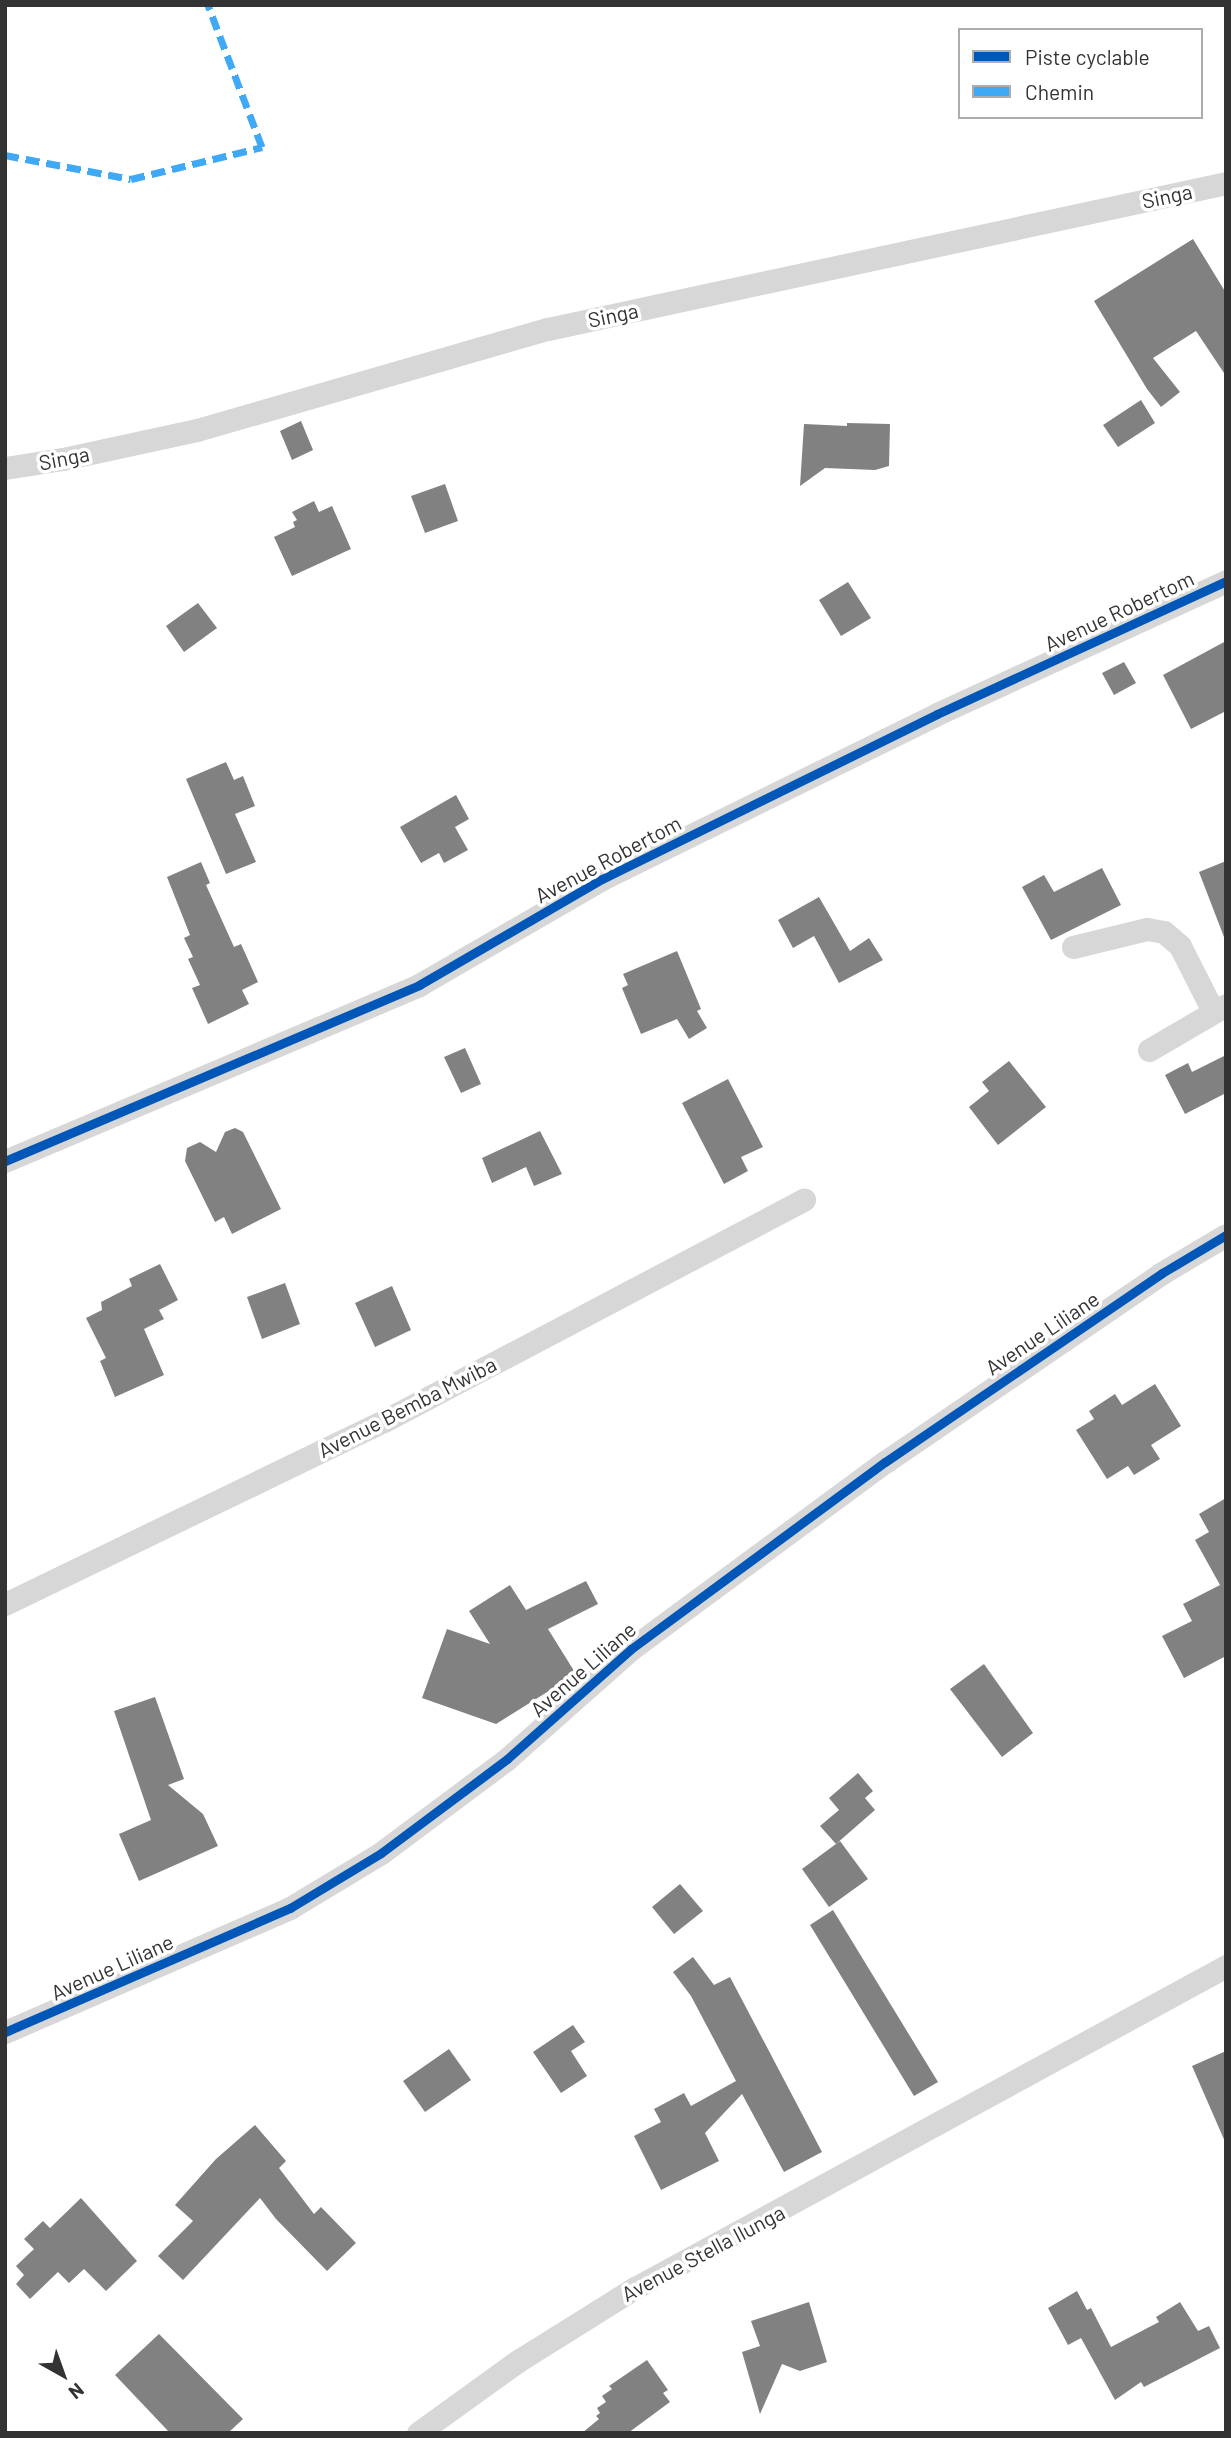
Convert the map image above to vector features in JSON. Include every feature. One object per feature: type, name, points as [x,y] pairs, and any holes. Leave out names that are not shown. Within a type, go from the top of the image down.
[{"type":"street","name":"Singa","points":[[5,468],[63,460],[197,430],[548,328],[1226,183]]},
{"type":"street","name":"Avenue Robertom","points":[[5,1161],[419,985],[601,878],[937,714],[1226,581]]},
{"type":"street","points":[[1073,947],[1147,929],[1164,932],[1180,946],[1220,1008],[1150,1050]]},
{"type":"street","name":"Avenue Bemba Mwiba","points":[[5,1604],[384,1421],[804,1200]]},
{"type":"street","name":"Avenue Liliane","points":[[5,2032],[290,1908],[381,1853],[507,1759],[631,1649],[885,1462],[1161,1273],[1226,1235]]},
{"type":"street","name":"Avenue Stella Ilunga","points":[[418,2433],[518,2361],[635,2288],[1226,1966]]},
{"type":"building","points":[[1193,239],[1226,293],[1226,376],[1196,331],[1153,358],[1180,392],[1161,407],[1147,389],[1094,301]]},
{"type":"building","points":[[1141,400],[1155,423],[1118,447],[1103,425]]},
{"type":"building","points":[[301,421],[313,450],[292,460],[280,431]]},
{"type":"building","points":[[847,423],[890,424],[889,466],[875,470],[825,468],[800,486],[804,424],[847,426]]},
{"type":"building","points":[[445,484],[458,521],[425,533],[411,496]]},
{"type":"building","points":[[314,501],[319,512],[332,506],[351,549],[292,576],[274,537],[295,527],[293,522],[297,520],[292,512]]},
{"type":"building","points":[[848,582],[871,618],[841,636],[819,600]]},
{"type":"building","points":[[198,603],[217,628],[184,652],[166,626]]},
{"type":"building","points":[[1226,641],[1226,711],[1191,729],[1163,675]]},
{"type":"building","points":[[1124,662],[1136,683],[1114,695],[1102,673]]},
{"type":"building","points":[[226,762],[234,780],[243,776],[255,806],[235,814],[256,862],[226,874],[186,779]]},
{"type":"building","points":[[456,795],[469,819],[455,827],[468,850],[444,863],[439,853],[421,863],[400,827]]},
{"type":"building","points":[[1226,861],[1226,937],[1224,937],[1199,872]]},
{"type":"building","points":[[201,862],[210,883],[206,885],[234,947],[241,944],[258,982],[242,990],[249,1004],[208,1024],[192,988],[200,985],[188,959],[193,957],[184,938],[190,935],[167,877]]},
{"type":"building","points":[[1102,868],[1121,905],[1051,940],[1022,887],[1044,875],[1054,892]]},
{"type":"building","points":[[819,897],[850,951],[869,938],[883,960],[839,983],[814,936],[793,948],[778,920]]},
{"type":"building","points":[[677,951],[701,1009],[697,1011],[707,1028],[689,1039],[677,1019],[641,1034],[622,988],[628,985],[623,974]]},
{"type":"building","points":[[465,1048],[481,1084],[461,1093],[444,1057]]},
{"type":"building","points":[[1226,1055],[1226,1093],[1185,1114],[1165,1075],[1188,1063],[1192,1072]]},
{"type":"building","points":[[1009,1061],[1046,1107],[998,1145],[969,1107],[989,1091],[982,1082]]},
{"type":"building","points":[[728,1079],[763,1147],[741,1157],[748,1171],[724,1184],[682,1103]]},
{"type":"building","points":[[235,1128],[243,1132],[281,1209],[232,1234],[224,1217],[215,1222],[185,1161],[187,1148],[200,1142],[216,1152],[225,1132]]},
{"type":"building","points":[[540,1131],[562,1174],[534,1186],[526,1167],[492,1183],[482,1158]]},
{"type":"building","points":[[160,1264],[178,1300],[159,1310],[164,1319],[144,1329],[164,1375],[115,1397],[100,1361],[106,1358],[86,1318],[102,1310],[101,1302],[132,1286],[129,1279]]},
{"type":"building","points":[[285,1283],[300,1324],[262,1339],[247,1297]]},
{"type":"building","points":[[392,1286],[411,1330],[375,1347],[355,1303]]},
{"type":"building","points":[[1155,1384],[1181,1426],[1151,1445],[1160,1459],[1134,1475],[1128,1466],[1107,1479],[1076,1430],[1094,1419],[1089,1411],[1115,1394],[1122,1405]]},
{"type":"building","points":[[1226,1498],[1226,1656],[1184,1678],[1162,1636],[1192,1621],[1183,1604],[1220,1585],[1195,1540],[1209,1532],[1199,1514]]},
{"type":"building","points":[[586,1581],[598,1604],[548,1629],[576,1674],[496,1724],[422,1698],[447,1629],[490,1644],[469,1611],[510,1585],[526,1610]]},
{"type":"building","points":[[984,1664],[1033,1733],[1002,1757],[950,1689]]},
{"type":"building","points":[[155,1697],[184,1779],[168,1785],[203,1814],[218,1846],[139,1881],[119,1834],[151,1820],[114,1711]]},
{"type":"building","points":[[858,1773],[873,1791],[865,1798],[875,1810],[836,1844],[820,1826],[839,1810],[829,1798]]},
{"type":"building","points":[[840,1841],[868,1879],[829,1907],[802,1869]]},
{"type":"building","points":[[680,1884],[703,1911],[674,1934],[652,1907]]},
{"type":"building","points":[[833,1910],[938,2082],[914,2096],[810,1925]]},
{"type":"building","points":[[693,1957],[714,1985],[730,1977],[822,2152],[784,2172],[742,2094],[705,2133],[719,2161],[661,2190],[634,2136],[661,2122],[654,2109],[684,2093],[691,2106],[736,2081],[691,1996],[673,1972]]},
{"type":"building","points":[[573,2025],[585,2042],[571,2051],[587,2076],[561,2093],[533,2052]]},
{"type":"building","points":[[449,2049],[471,2080],[425,2112],[403,2081]]},
{"type":"building","points":[[1226,2051],[1226,2144],[1192,2066]]},
{"type":"building","points":[[255,2125],[286,2161],[279,2168],[314,2214],[321,2207],[356,2243],[327,2271],[276,2219],[260,2198],[183,2280],[158,2256],[193,2221],[175,2205],[216,2159]]},
{"type":"building","points":[[81,2198],[137,2261],[106,2291],[84,2269],[69,2283],[58,2272],[30,2299],[16,2284],[24,2275],[16,2266],[34,2249],[24,2239],[43,2221],[50,2228]]},
{"type":"building","points":[[1077,2291],[1087,2310],[1091,2308],[1111,2347],[1159,2322],[1156,2317],[1180,2302],[1198,2331],[1209,2326],[1220,2348],[1144,2387],[1141,2382],[1115,2400],[1081,2338],[1068,2345],[1048,2308]]},
{"type":"building","points":[[809,2302],[827,2362],[800,2371],[782,2364],[760,2414],[742,2352],[760,2346],[751,2321]]},
{"type":"building","points":[[159,2334],[243,2419],[228,2433],[170,2433],[115,2375]]},
{"type":"building","points":[[647,2360],[668,2390],[663,2393],[670,2402],[628,2433],[582,2433],[599,2419],[596,2416],[600,2413],[597,2408],[606,2402],[602,2396],[612,2389],[609,2386]]},
{"type":"marked path","points":[[5,155],[131,179],[262,147],[208,5]]},
{"type":"cycle path","points":[[5,1161],[419,985],[602,879],[937,714],[1226,581]]},
{"type":"cycle path","points":[[5,2032],[290,1908],[381,1853],[507,1759],[631,1649],[885,1462],[1162,1273],[1226,1235]]}]
